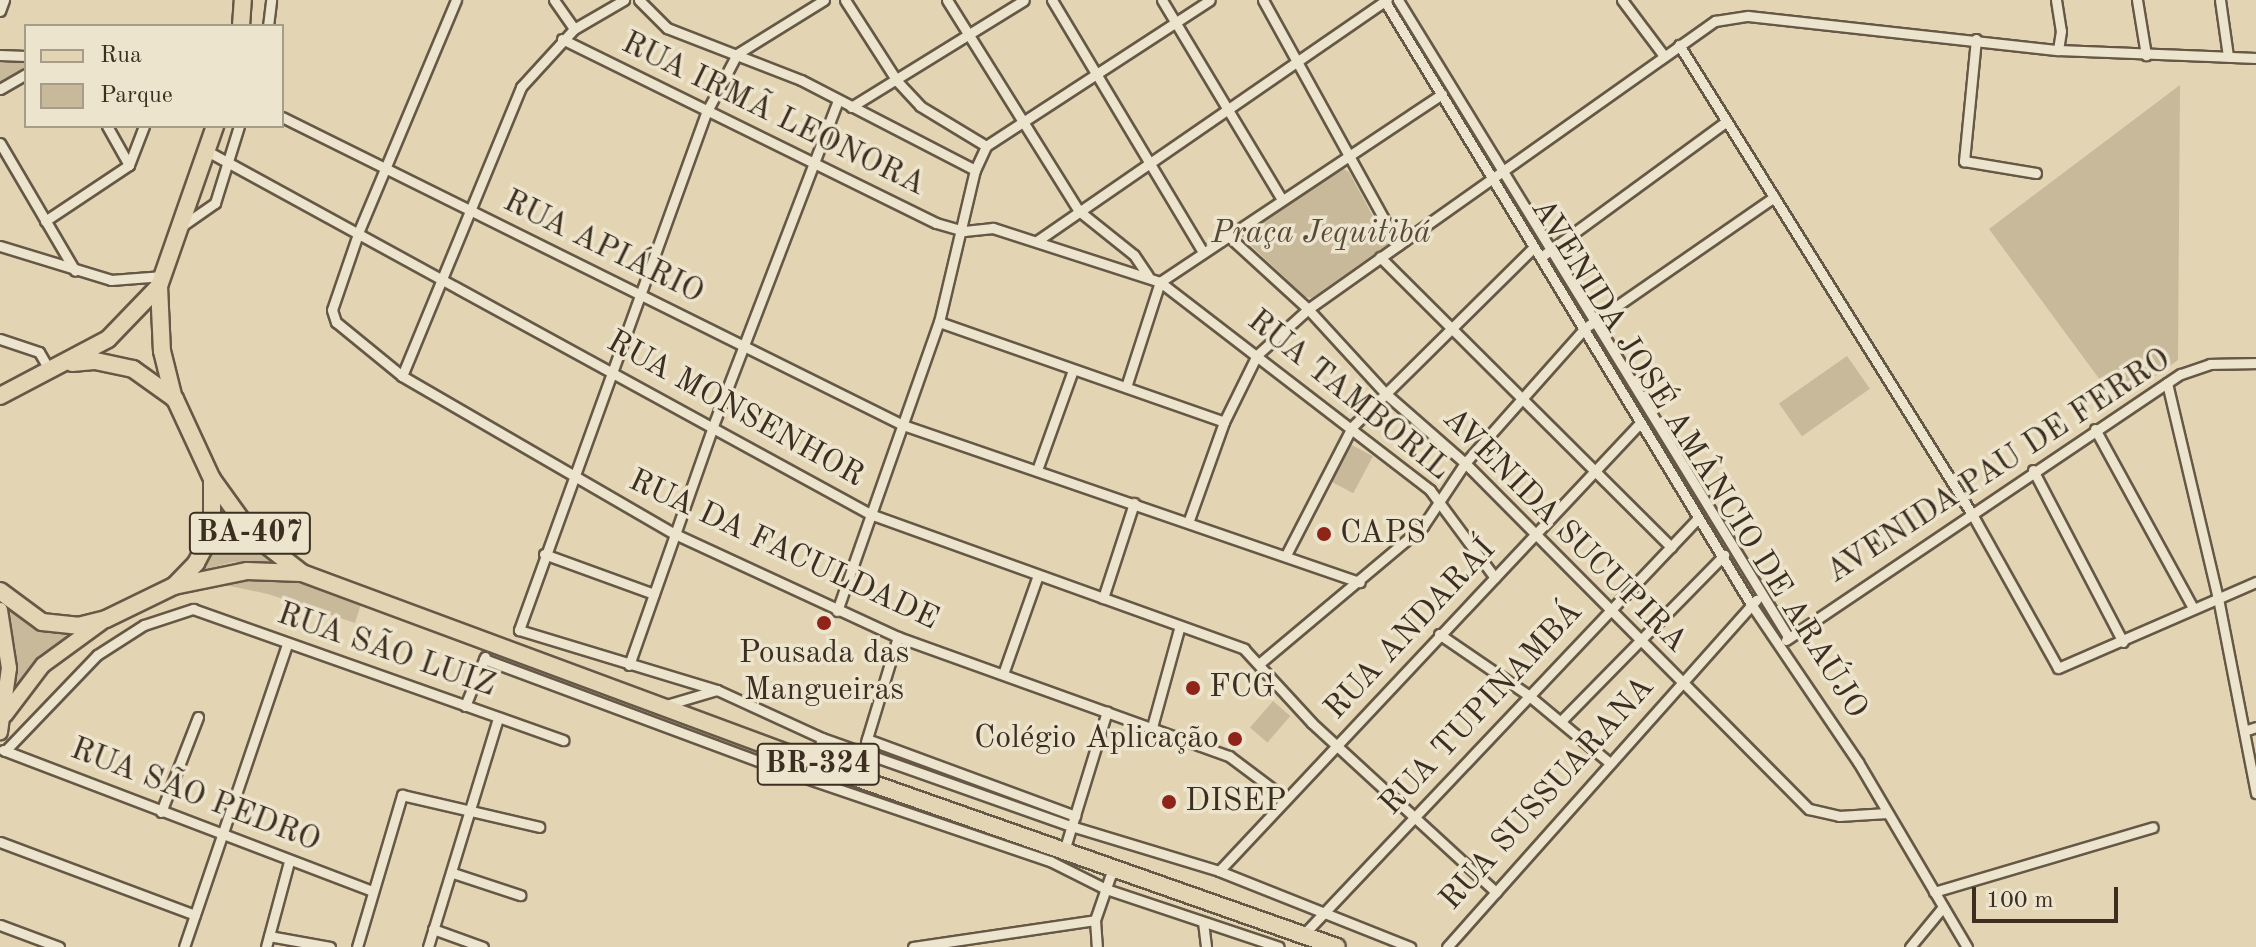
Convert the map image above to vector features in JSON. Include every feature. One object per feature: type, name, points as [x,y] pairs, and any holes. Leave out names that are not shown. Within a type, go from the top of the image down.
[{"type":"highway","points":[[241,24],[243,0]]},
{"type":"highway","points":[[0,591],[42,622],[78,626],[106,619],[174,586],[196,563],[212,533],[212,479],[175,399],[162,351],[161,281],[214,128]]},
{"type":"highway","points":[[0,396],[72,363],[116,333],[161,281]]},
{"type":"highway","points":[[72,363],[94,361],[133,369],[175,399]]},
{"type":"highway","name":"BA-407","points":[[212,479],[251,533],[302,573]]},
{"type":"highway","name":"BA-407","points":[[174,586],[247,571],[302,573]]},
{"type":"highway","name":"BR-324","points":[[302,573],[814,763],[1337,947]]},
{"type":"main road","points":[[0,610],[9,654],[7,699],[0,732]]},
{"type":"main road","points":[[7,699],[52,656],[106,619]]},
{"type":"street","points":[[0,11],[4,0]]},
{"type":"street","points":[[268,24],[271,0]]},
{"type":"street","points":[[359,231],[456,0]]},
{"type":"street","points":[[554,0],[574,29]]},
{"type":"street","points":[[402,376],[466,212],[521,87],[562,39],[624,0]]},
{"type":"street","points":[[639,0],[667,28],[737,54],[838,100],[975,170]]},
{"type":"street","points":[[824,0],[737,54],[706,113],[575,478],[518,622],[521,633],[717,690],[862,753],[1219,871],[1410,947]]},
{"type":"street","points":[[845,0],[897,81],[936,118],[986,146]]},
{"type":"street","name":"RUA TAMBORIL","points":[[947,0],[1021,124],[1079,211],[1134,255],[1148,276]]},
{"type":"street","points":[[851,107],[1024,0]]},
{"type":"street","points":[[1052,0],[1094,76],[1202,251]]},
{"type":"street","points":[[1162,0],[1282,200]]},
{"type":"street","points":[[837,611],[939,322],[964,231],[975,170],[986,146],[1210,0]]},
{"type":"street","points":[[1263,0],[1398,245]]},
{"type":"street","points":[[1037,241],[1148,162],[1230,111],[1386,0]]},
{"type":"street","name":"AVENIDA JOSÉ AMÂNCIO DE ARAÚJO","points":[[1386,0],[1698,518],[1887,813],[1967,947]]},
{"type":"street","points":[[1398,0],[1789,638]]},
{"type":"street","points":[[1622,0],[1664,56]]},
{"type":"street","points":[[2056,0],[2061,31],[2058,50]]},
{"type":"street","points":[[2137,0],[2146,55]]},
{"type":"street","points":[[2220,0],[2228,56]]},
{"type":"street","points":[[1189,520],[1224,422],[1257,355],[1308,309],[1715,21],[1748,16],[2058,50],[2256,58]]},
{"type":"street","name":"RUA IRMÃ LEONORA","points":[[562,39],[812,165],[936,223],[964,231]]},
{"type":"street","points":[[1976,39],[1964,161],[2036,173]]},
{"type":"street","points":[[1679,45],[1972,514],[2058,668],[2256,582]]},
{"type":"street","points":[[0,55],[24,56]]},
{"type":"street","points":[[0,89],[24,75]]},
{"type":"street","points":[[1126,387],[1160,282],[1226,234],[1352,158],[1442,94]]},
{"type":"street","points":[[629,665],[713,426],[838,100]]},
{"type":"street","name":"RUA APIÁRIO","points":[[284,118],[384,172],[744,344],[903,425],[1189,520],[1360,582]]},
{"type":"street","points":[[1541,257],[1727,121]]},
{"type":"street","points":[[108,128],[129,165]]},
{"type":"street","points":[[45,221],[129,165],[143,128]]},
{"type":"street","points":[[179,228],[215,203],[238,128]]},
{"type":"street","points":[[0,143],[76,272]]},
{"type":"street","name":"RUA MONSENHOR","points":[[207,151],[359,231],[870,514],[1103,598],[1179,629],[1226,640],[1260,663],[1337,747],[1496,892]]},
{"type":"street","points":[[1260,663],[1423,526],[1437,499],[1465,463],[1585,328],[1774,197]]},
{"type":"street","name":"RUA TAMBORIL","points":[[964,231],[993,228],[1160,282],[1352,427],[1437,499],[1495,578]]},
{"type":"street","name":"RUA DA FACULDADE","points":[[359,231],[332,315],[402,376],[675,534],[898,637],[1229,756],[1285,798]]},
{"type":"street","name":"AVENIDA SUCUPIRA","points":[[1226,234],[1308,309],[1386,394],[1465,463],[1535,537],[1611,610],[1680,685],[1814,812],[1887,813]]},
{"type":"street","points":[[0,246],[76,272],[127,281],[161,281]]},
{"type":"street","points":[[1286,555],[1352,427],[1534,247]]},
{"type":"street","points":[[1380,257],[1671,547]]},
{"type":"street","points":[[939,322],[1224,422]]},
{"type":"street","points":[[0,339],[39,352],[50,371]]},
{"type":"street","points":[[2255,363],[2256,376]]},
{"type":"street","name":"AVENIDA PAU DE FERRO","points":[[1780,645],[2033,470],[2167,383],[2210,364],[2255,363]]},
{"type":"street","points":[[1037,470],[1073,370]]},
{"type":"street","points":[[2167,383],[2218,598],[2256,793]]},
{"type":"street","points":[[1631,407],[1642,400]]},
{"type":"street","name":"RUA ANDARAÍ","points":[[1219,871],[1640,423]]},
{"type":"street","points":[[2095,429],[2193,608]]},
{"type":"street","points":[[2033,470],[2123,642]]},
{"type":"street","points":[[1103,598],[1134,503]]},
{"type":"street","name":"RUA TUPINAMBÁ","points":[[1303,935],[1698,518]]},
{"type":"street","points":[[1561,721],[1733,549]]},
{"type":"street","points":[[544,554],[654,594]]},
{"type":"street","points":[[1003,674],[1038,575]]},
{"type":"street","name":"RUA SUSSUARANA","points":[[1447,947],[1762,595]]},
{"type":"street","name":"RUA SÃO LUIZ","points":[[3,750],[97,655],[144,625],[193,609],[287,645],[563,740]]},
{"type":"street","points":[[1152,727],[1179,629]]},
{"type":"street","points":[[1439,634],[1528,695],[1610,763]]},
{"type":"street","points":[[862,753],[898,637]]},
{"type":"street","points":[[465,706],[490,643]]},
{"type":"street","points":[[184,947],[287,645]]},
{"type":"street","points":[[484,659],[788,772],[1050,861],[1106,889],[1279,947]]},
{"type":"street","points":[[663,706],[717,690]]},
{"type":"street","points":[[1064,851],[1107,711]]},
{"type":"street","points":[[161,812],[198,717]]},
{"type":"street","points":[[428,947],[473,809],[498,718]]},
{"type":"street","points":[[2244,731],[2256,727]]},
{"type":"street","points":[[814,763],[822,738]]},
{"type":"street","points":[[867,739],[1073,821]]},
{"type":"street","name":"RUA SÃO PEDRO","points":[[3,750],[222,837],[372,891]]},
{"type":"street","points":[[357,947],[400,796],[406,794],[539,827]]},
{"type":"street","points":[[1934,892],[2153,827]]},
{"type":"street","points":[[0,842],[195,915]]},
{"type":"street","points":[[266,947],[289,862]]},
{"type":"street","points":[[1097,947],[1095,920],[1113,868]]},
{"type":"street","points":[[453,873],[520,895]]},
{"type":"street","points":[[1910,947],[1943,907]]},
{"type":"street","points":[[913,947],[1095,920]]},
{"type":"street","points":[[1203,922],[1206,947]]},
{"type":"street","points":[[0,925],[59,947]]},
{"type":"street","points":[[433,929],[483,947]]},
{"type":"street","points":[[269,936],[330,947]]},
{"type":"green space","points":[[0,60],[24,62],[24,70],[0,83]]},
{"type":"green space","points":[[2180,85],[2178,360],[2117,403],[1989,229]]},
{"type":"green space","name":"Praça Jequitibá","points":[[1338,166],[1349,172],[1388,244],[1312,298],[1305,297],[1239,234]]},
{"type":"green space","points":[[1847,356],[1870,389],[1802,436],[1779,404]]},
{"type":"green space","points":[[1350,444],[1373,456],[1353,493],[1330,481]]},
{"type":"green space","points":[[221,508],[261,553],[278,564],[233,562],[198,571],[217,547]]},
{"type":"green space","points":[[266,578],[297,582],[361,604],[355,623],[268,594],[215,583]]},
{"type":"green space","points":[[6,605],[36,628],[83,630],[41,657],[12,693],[16,650]]},
{"type":"green space","points":[[1273,701],[1290,716],[1267,743],[1250,727]]},
{"type":"place","name":"CAPS","points":[[1324,534]]},
{"type":"place","name":"Pousada das Mangueiras","points":[[824,623]]},
{"type":"place","name":"FCG","points":[[1193,688]]},
{"type":"place","name":"Colégio Aplicação","points":[[1235,739]]},
{"type":"place","name":"DISEP","points":[[1169,802]]}]
